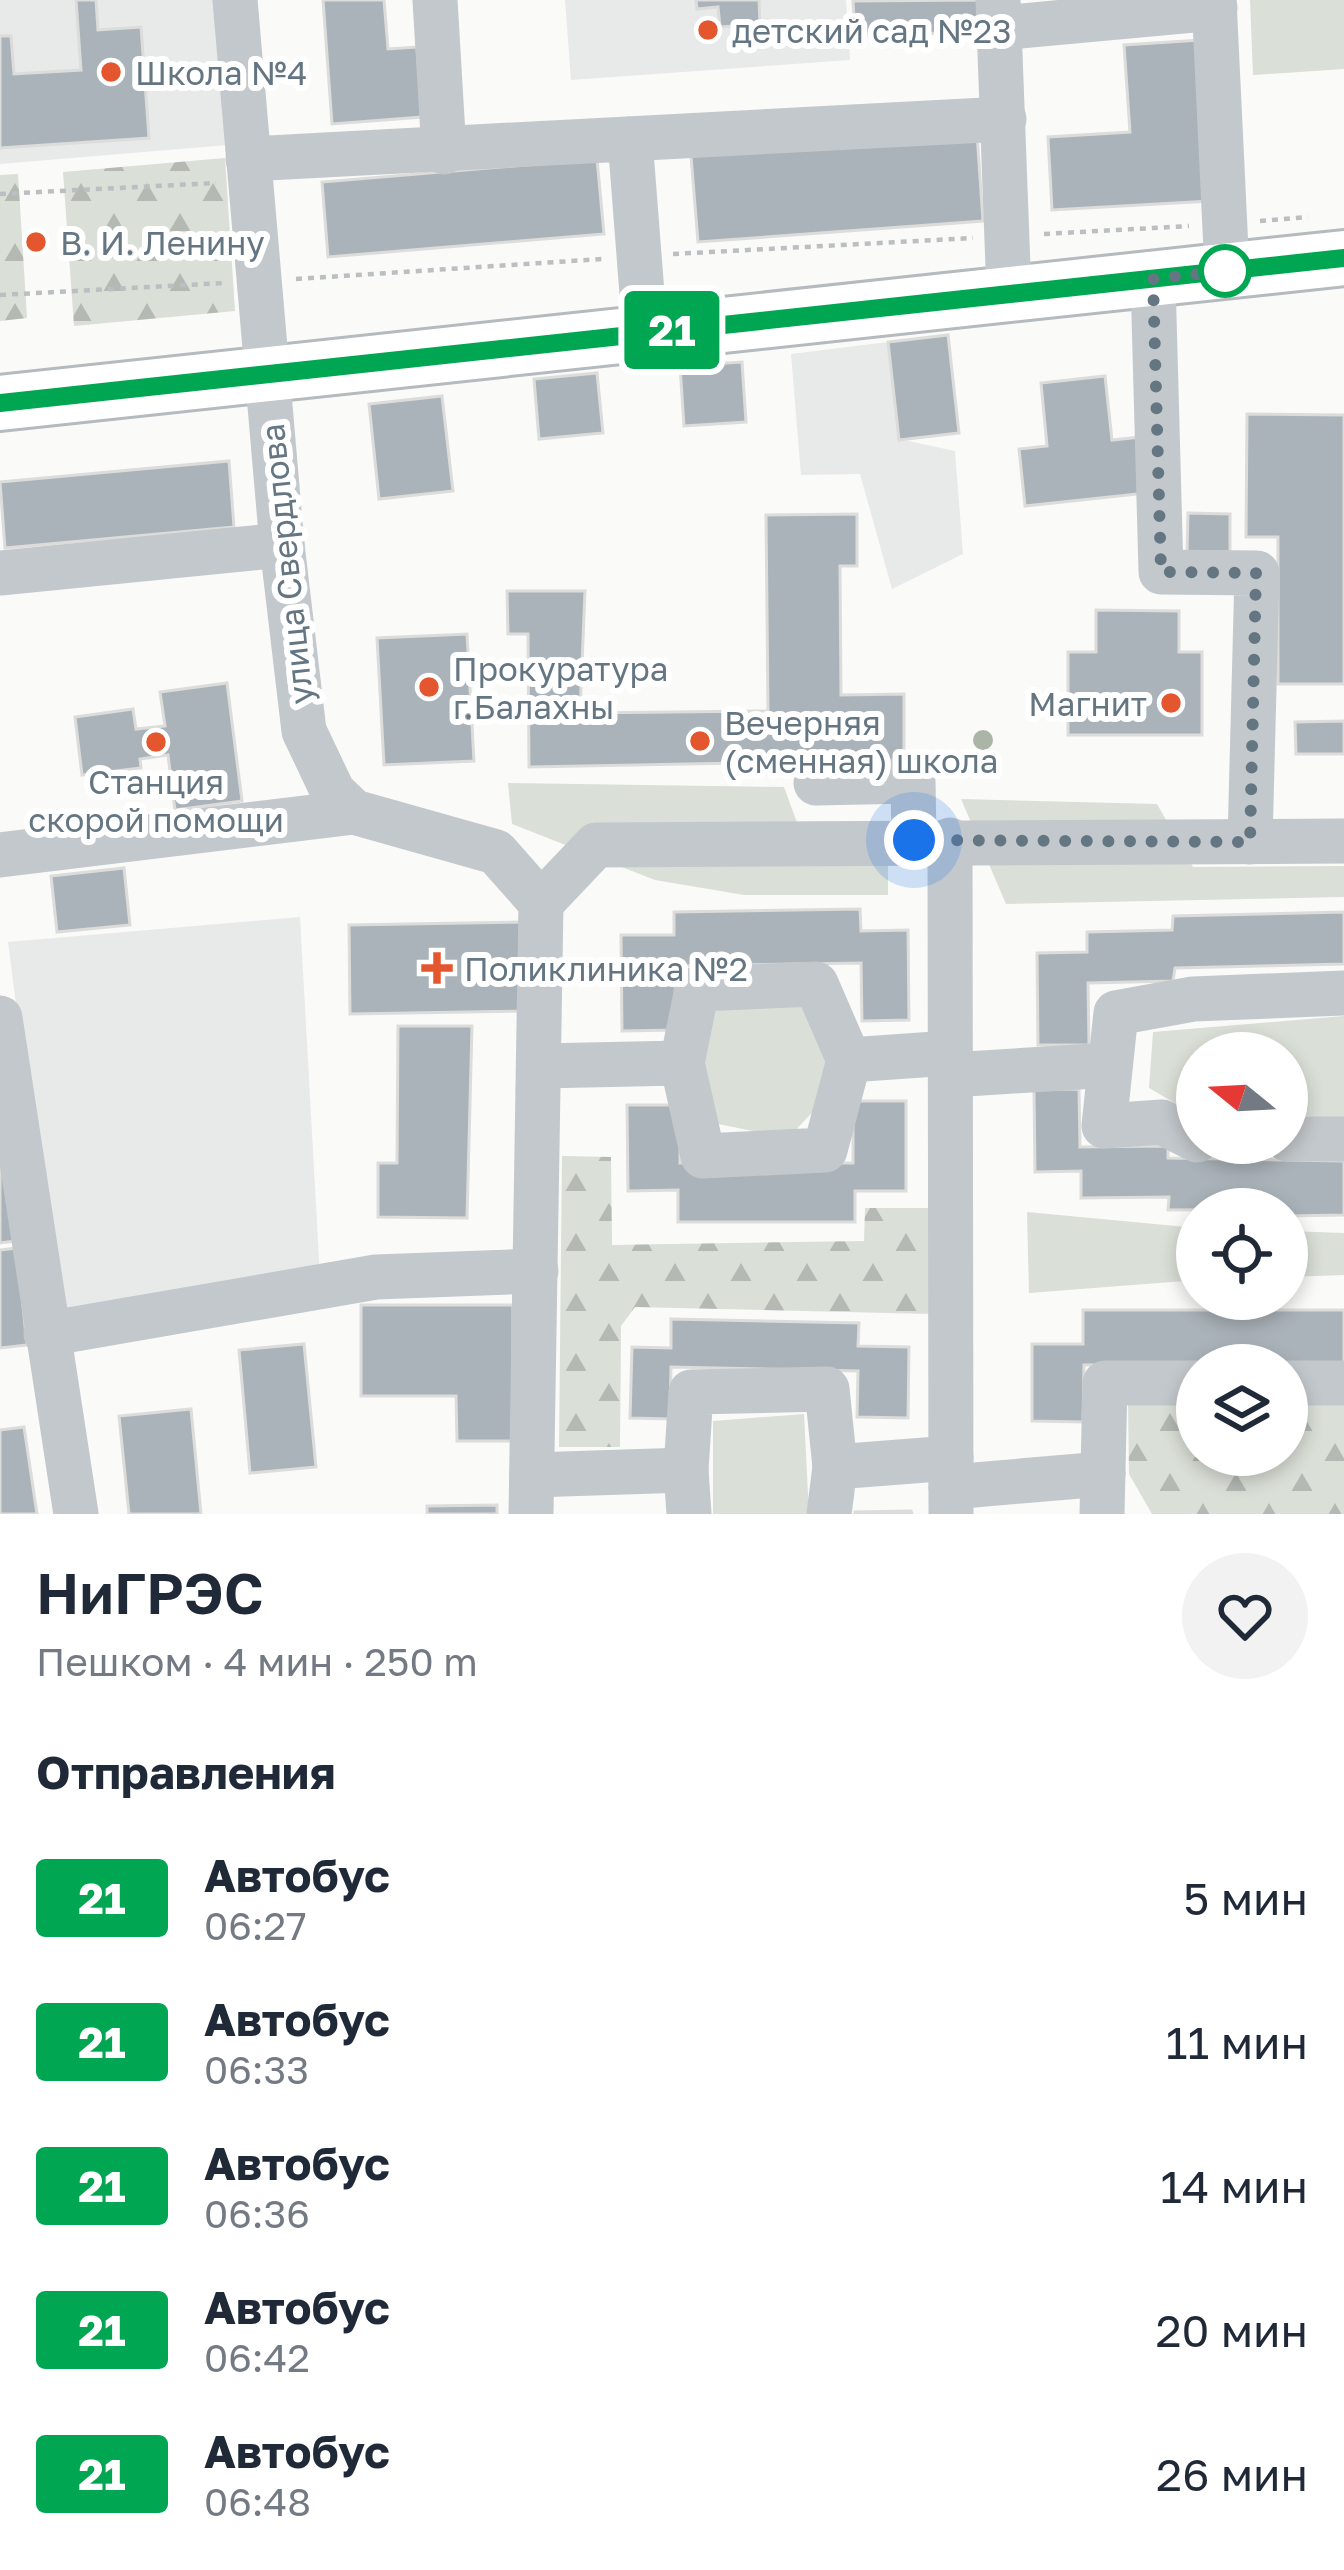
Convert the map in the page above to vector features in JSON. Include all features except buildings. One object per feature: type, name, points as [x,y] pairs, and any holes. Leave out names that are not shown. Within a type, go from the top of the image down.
[{"type":"main road","points":[[0,403],[1153,279],[1226,247],[1332,237]]},
{"type":"street","name":"улица Свердлова","points":[[235,0],[282,545],[304,731],[333,791],[354,812]]},
{"type":"street","points":[[435,0],[444,152]]},
{"type":"street","points":[[1009,294],[999,14],[1215,4],[1226,247]]},
{"type":"street","points":[[249,170],[630,139],[1004,119]]},
{"type":"street","points":[[630,139],[645,332]]},
{"type":"street","points":[[1153,279],[1161,572],[1256,573],[1250,842]]},
{"type":"street","points":[[0,573],[282,545]]},
{"type":"street","points":[[816,783],[913,781],[932,840],[951,1064],[951,1486]]},
{"type":"street","points":[[0,855],[354,812],[496,852],[541,903],[531,1495],[688,1492],[691,1392],[827,1389],[835,1467],[829,1514]]},
{"type":"street","points":[[541,903],[596,845],[1344,841]]},
{"type":"street","points":[[816,984],[849,1060],[825,1150],[703,1156],[682,1063],[697,989],[816,984]]},
{"type":"street","points":[[1176,1129],[1162,1122],[1104,1126],[1116,1013],[1193,999],[1344,993]]},
{"type":"street","points":[[0,1018],[76,1514]]},
{"type":"street","points":[[849,1060],[1110,1065]]},
{"type":"street","points":[[539,1066],[682,1063]]},
{"type":"street","points":[[1308,1139],[1344,1139]]},
{"type":"street","points":[[46,1334],[376,1277],[536,1271]]},
{"type":"street","points":[[835,1467],[951,1486],[1103,1494],[1105,1383],[1176,1383]]},
{"type":"street","points":[[1308,1383],[1344,1383]]},
{"type":"path","points":[[0,194],[249,170]]},
{"type":"path","points":[[0,295],[1007,236],[1226,247],[1332,237]]},
{"type":"shaded area","name":"Школа №4","points":[[0,0],[215,0],[228,145],[0,164]]},
{"type":"shaded area","name":"детский сад №23","points":[[565,0],[846,0],[850,60],[571,80]]},
{"type":"shaded area","points":[[888,342],[899,439],[955,451],[963,554],[892,589],[860,474],[801,475],[791,354]]},
{"type":"shaded area","points":[[300,917],[320,1277],[56,1314],[8,942]]},
{"type":"green space","points":[[1250,0],[1344,0],[1344,69],[1253,75]]},
{"type":"green space","points":[[225,158],[235,311],[74,326],[63,172]]},
{"type":"green space","points":[[18,174],[27,318],[0,321],[0,175]]},
{"type":"green space","points":[[508,783],[784,787],[807,850],[888,849],[888,895],[744,895],[655,880],[512,824]]},
{"type":"green space","points":[[961,799],[1157,804],[1193,867],[1344,866],[1344,897],[1006,904]]},
{"type":"green space","points":[[824,990],[844,1079],[788,1138],[718,1124],[688,1055],[708,1006]]},
{"type":"green space","points":[[1344,1016],[1344,1119],[1308,1116],[1308,1032],[1176,1032],[1176,1104],[1149,1088],[1153,1032]]},
{"type":"green space","points":[[562,1156],[611,1157],[612,1245],[864,1241],[865,1208],[934,1208],[931,1314],[635,1307],[621,1326],[620,1447],[559,1447]]},
{"type":"green space","points":[[1027,1212],[1176,1226],[1176,1282],[1029,1293]]},
{"type":"green space","points":[[1308,1232],[1344,1233],[1344,1275],[1308,1276]]},
{"type":"green space","points":[[1344,1390],[1344,1514],[1152,1514],[1129,1474],[1128,1400],[1176,1398],[1176,1476],[1308,1476],[1308,1391]]},
{"type":"green space","points":[[804,1414],[809,1514],[713,1514],[713,1421]]},
{"type":"bus line","name":"21","points":[[0,403],[1344,258]]},
{"type":"place","name":"детский сад №23","points":[[708,30]]},
{"type":"place","name":"Школа №4","points":[[111,72]]},
{"type":"place","name":"В. И. Ленину","points":[[36,242]]},
{"type":"place","name":"Прокуратура г.Балахны","points":[[429,687]]},
{"type":"place","name":"Магнит","points":[[1171,703]]},
{"type":"place","name":"Вечерняя (сменная) школа","points":[[700,741]]},
{"type":"place","name":"Станция скорой помощи","points":[[156,742]]},
{"type":"place","name":"Поликлиника №2","points":[[437,968]]},
{"type":"route","points":[[914,840],[1250,842],[1256,573],[1161,572],[1153,279],[1225,271]]}]
